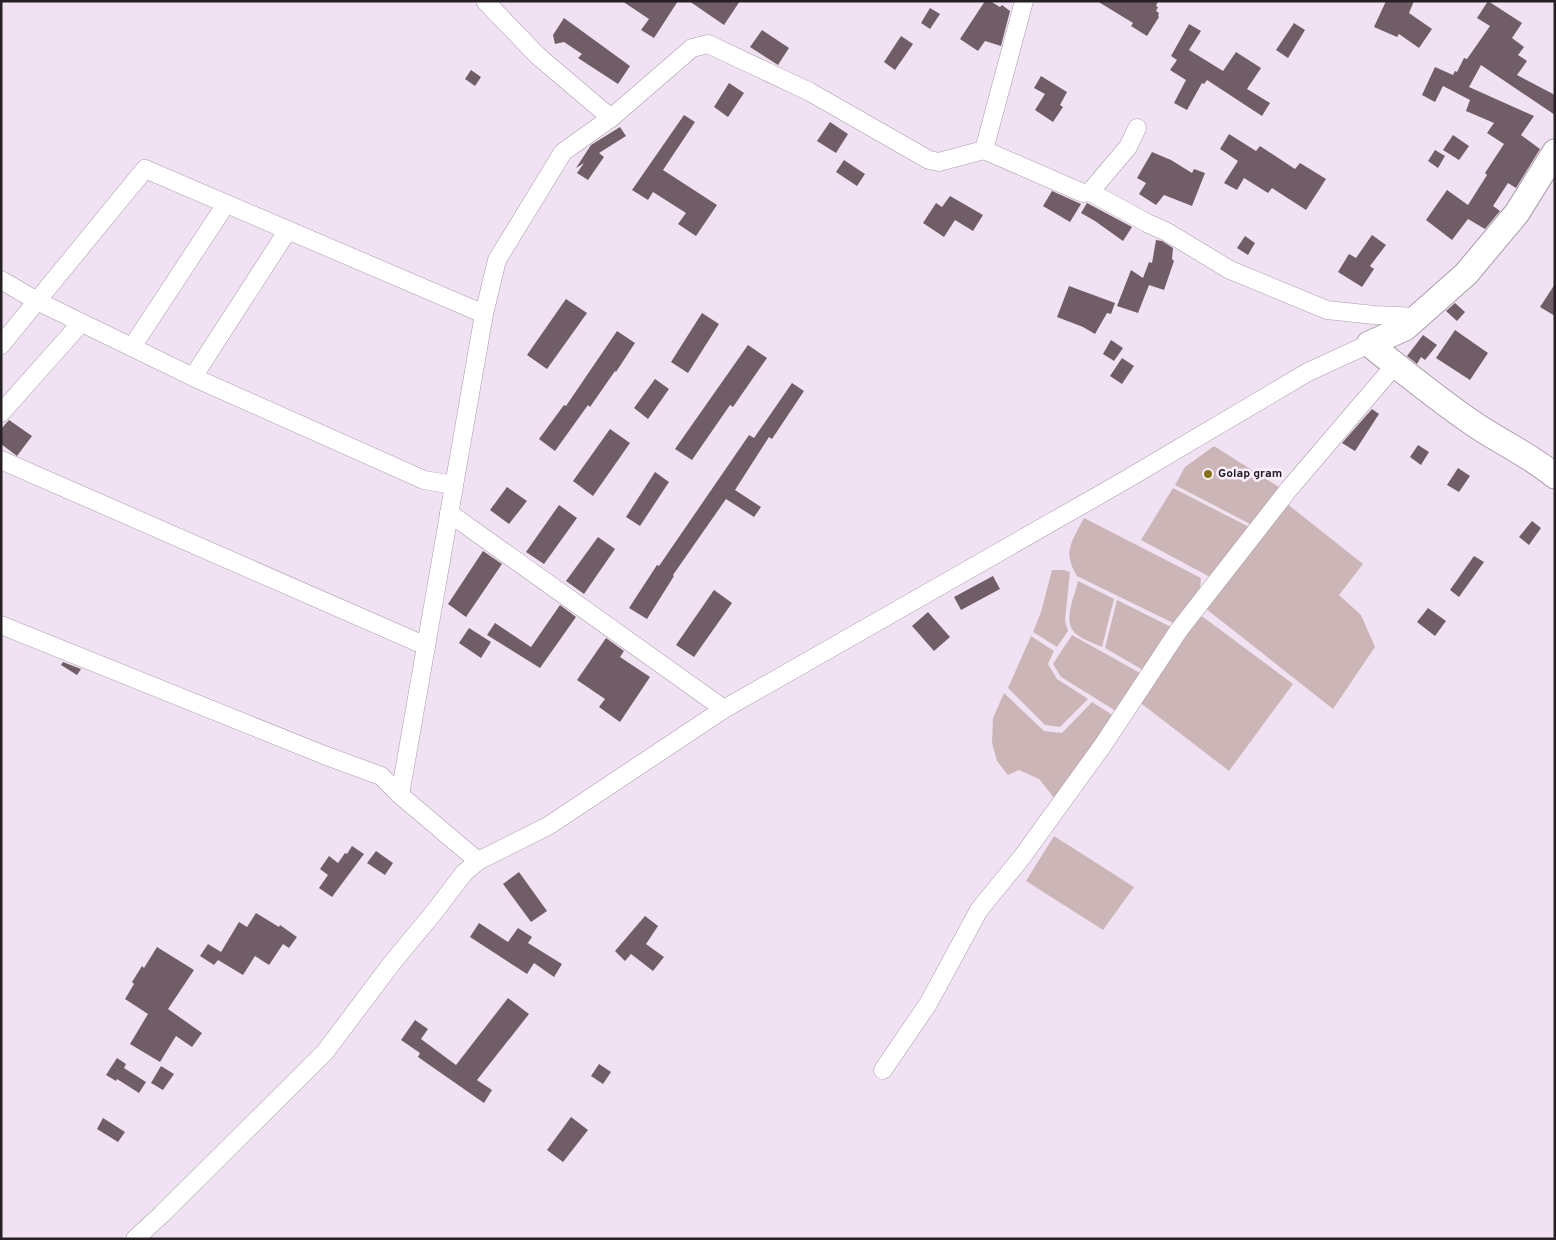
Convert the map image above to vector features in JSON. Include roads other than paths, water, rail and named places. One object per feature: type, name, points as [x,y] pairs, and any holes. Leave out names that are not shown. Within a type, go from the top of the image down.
[{"type":"street","points":[[485,1],[538,56],[611,118]]},
{"type":"street","points":[[984,150],[1024,1]]},
{"type":"street","points":[[400,795],[484,314],[497,260],[563,152],[611,118],[692,48],[708,44],[810,92],[929,160],[939,162],[984,150],[1083,192],[1090,192],[1147,224],[1167,232],[1230,270],[1327,310],[1418,317]]},
{"type":"street","points":[[1090,192],[1128,147],[1137,128]]},
{"type":"street","points":[[136,1239],[325,1052],[392,963],[464,873],[478,861],[548,826],[724,710],[1114,487],[1308,372],[1405,328],[1466,274],[1517,213],[1555,152]]},
{"type":"street","points":[[1,345],[145,169],[484,314]]},
{"type":"street","points":[[132,347],[226,204]]},
{"type":"street","points":[[193,377],[288,230]]},
{"type":"street","points":[[1,280],[37,301],[193,377],[424,480],[454,485]]},
{"type":"street","points":[[1,413],[81,323]]},
{"type":"street","points":[[1369,344],[1417,383],[1480,428],[1553,472]]},
{"type":"street","points":[[883,1070],[928,1004],[979,910],[1022,857],[1103,745],[1179,630],[1289,489],[1396,365]]},
{"type":"street","points":[[1,460],[426,646]]},
{"type":"street","points":[[449,513],[724,710]]},
{"type":"street","points":[[1,625],[324,755],[381,776],[400,795],[478,861]]},
{"type":"place","name":"Golap gram","points":[[1208,474]]}]
